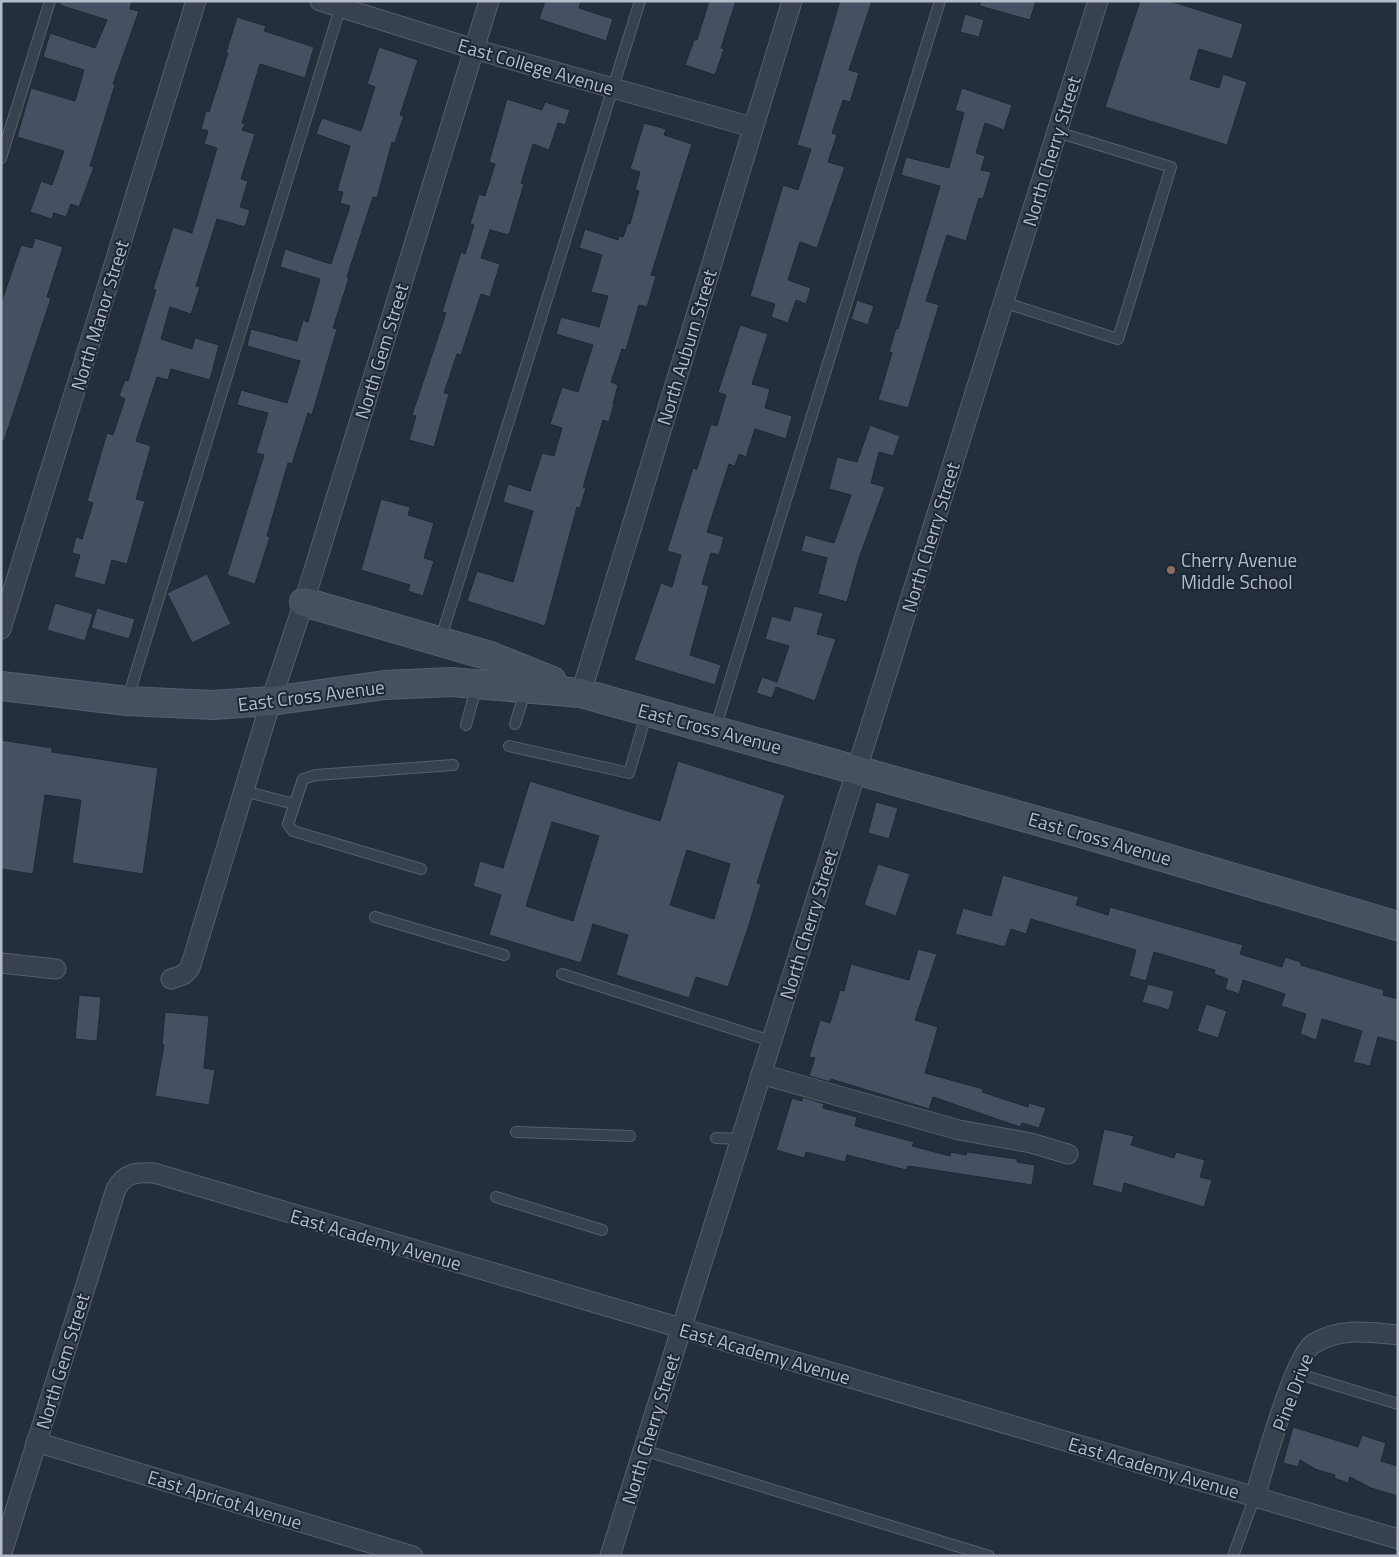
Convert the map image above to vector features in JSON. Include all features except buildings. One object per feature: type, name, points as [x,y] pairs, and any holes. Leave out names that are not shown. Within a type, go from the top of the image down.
[{"type":"street","name":"North Manor Street","points":[[1,629],[196,1]]},
{"type":"street","name":"East College Avenue","points":[[320,1],[341,4],[474,48],[752,127]]},
{"type":"street","name":"North Gem Street","points":[[171,979],[183,976],[190,968],[489,1]]},
{"type":"street","name":"North Auburn Street","points":[[581,693],[752,127],[792,1]]},
{"type":"street","name":"North Cherry Street","points":[[610,1556],[1098,1]]},
{"type":"street","points":[[304,602],[490,656],[581,693]]},
{"type":"street","name":"East Cross Avenue","points":[[1,686],[127,701],[212,705],[271,701],[385,685],[451,682],[581,693],[857,769],[1398,926]]},
{"type":"street","points":[[1,963],[56,969]]},
{"type":"street","points":[[761,1074],[959,1130],[1031,1144],[1068,1154]]},
{"type":"street","name":"North Gem Street","points":[[1,1556],[116,1189],[122,1180],[132,1173]]},
{"type":"street","name":"East Academy Avenue","points":[[132,1173],[154,1173],[1398,1539]]},
{"type":"street","name":"Pine Drive","points":[[1255,1496],[1296,1373],[1310,1345],[1328,1336],[1353,1330],[1398,1335]]},
{"type":"street","name":"East Apricot Avenue","points":[[36,1442],[413,1556]]},
{"type":"lane","points":[[1,158],[50,1]]},
{"type":"lane","points":[[440,642],[640,1]]},
{"type":"lane","points":[[715,730],[940,1]]},
{"type":"lane","points":[[127,701],[341,4]]},
{"type":"lane","points":[[1003,302],[1118,339],[1171,167],[1057,132]]},
{"type":"lane","points":[[466,725],[477,684]]},
{"type":"lane","points":[[515,724],[526,688]]},
{"type":"lane","points":[[509,746],[629,773],[647,711]]},
{"type":"lane","points":[[421,869],[293,831],[288,824],[294,804],[303,779],[316,775],[453,765]]},
{"type":"lane","points":[[244,791],[294,804]]},
{"type":"lane","points":[[375,917],[504,954]]},
{"type":"lane","points":[[562,974],[771,1041]]},
{"type":"lane","points":[[516,1132],[630,1136]]},
{"type":"lane","points":[[716,1138],[740,1139]]},
{"type":"lane","points":[[496,1197],[602,1230]]},
{"type":"lane","points":[[1296,1373],[1398,1404]]},
{"type":"lane","points":[[643,1450],[989,1556]]},
{"type":"lane","points":[[1233,1556],[1255,1496]]},
{"type":"place","name":"Cherry Avenue Middle School","points":[[1171,570]]}]
